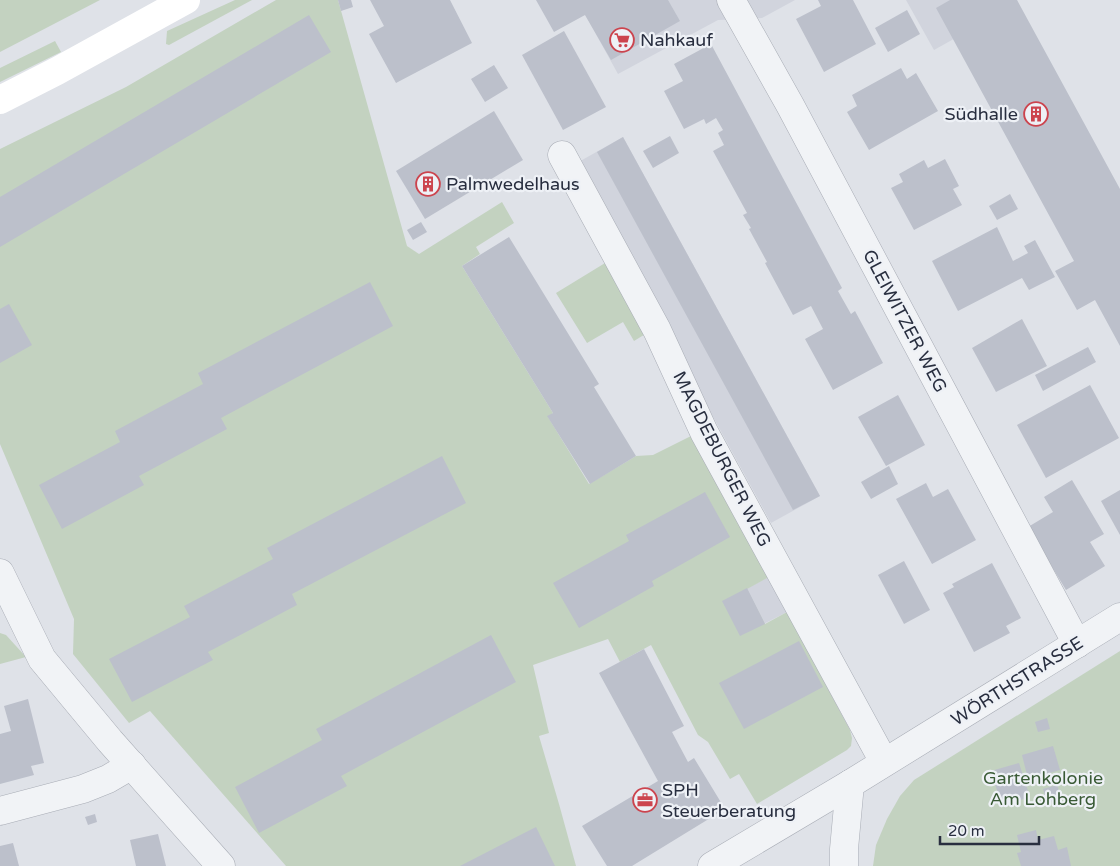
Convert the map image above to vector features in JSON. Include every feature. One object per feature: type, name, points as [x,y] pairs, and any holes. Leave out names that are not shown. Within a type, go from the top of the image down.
[{"type":"main road","points":[[0,100],[186,0]]},
{"type":"street","name":"GLEIWITZER WEG","points":[[731,0],[790,105],[1077,644]]},
{"type":"street","name":"MAGDEBURGER WEG","points":[[562,155],[657,330],[704,432],[884,762]]},
{"type":"street","points":[[0,573],[42,659],[221,866]]},
{"type":"street","name":"WÖRTHSTRASSE","points":[[712,866],[850,784],[1120,617]]},
{"type":"street","points":[[0,811],[83,788],[108,779],[132,765]]},
{"type":"street","points":[[844,866],[850,784]]},
{"type":"shaded area","points":[[577,0],[795,0],[762,18],[718,20],[618,74]]},
{"type":"shaded area","points":[[906,0],[1017,0],[1018,3],[934,50]]},
{"type":"shaded area","points":[[623,137],[820,496],[771,523],[575,164]]},
{"type":"shaded area","points":[[769,577],[787,612],[740,636],[722,601]]},
{"type":"green space","points":[[0,0],[100,0],[0,52]]},
{"type":"green space","points":[[235,0],[252,0],[169,45],[166,44],[167,31]]},
{"type":"green space","points":[[276,0],[338,0],[407,246],[419,254],[502,202],[514,223],[476,247],[480,254],[462,266],[553,413],[548,417],[589,484],[636,456],[653,455],[693,435],[769,577],[747,589],[765,624],[787,612],[850,730],[851,746],[847,750],[757,804],[739,774],[730,779],[708,742],[698,735],[651,645],[620,662],[608,639],[533,665],[549,733],[539,736],[576,866],[286,866],[150,711],[129,723],[73,654],[74,619],[0,444],[0,149],[126,87]]},
{"type":"green space","points":[[55,41],[61,52],[0,82],[0,68]]},
{"type":"green space","points":[[610,260],[647,333],[634,341],[623,322],[587,343],[556,293]]},
{"type":"green space","points":[[0,633],[6,635],[26,657],[0,664]]},
{"type":"green space","name":"Gartenkolonie Am Lohberg","points":[[1120,651],[1120,866],[873,866],[876,845],[887,819],[900,796],[914,780]]},
{"type":"building","points":[[338,0],[351,0],[353,7],[341,11]]},
{"type":"building","points":[[370,0],[450,0],[472,43],[396,83],[369,34],[384,26]]},
{"type":"building","name":"Nahkauf","points":[[536,0],[668,0],[680,21],[611,60],[585,15],[554,32]]},
{"type":"building","points":[[818,0],[853,0],[876,44],[824,72],[796,19],[821,6]]},
{"type":"building","name":"Südhalle","points":[[950,0],[1017,0],[1120,189],[1120,346],[1095,300],[1077,310],[1055,271],[1074,261],[936,8]]},
{"type":"building","points":[[907,10],[920,34],[888,52],[875,28]]},
{"type":"building","points":[[309,15],[331,52],[0,247],[0,197]]},
{"type":"building","points":[[564,31],[606,107],[563,130],[522,55]]},
{"type":"building","points":[[711,44],[842,288],[838,291],[851,314],[855,311],[883,363],[833,390],[805,339],[823,329],[811,306],[793,315],[749,229],[751,228],[743,215],[747,213],[713,151],[724,145],[718,133],[723,130],[716,118],[706,124],[704,119],[684,129],[664,91],[683,81],[674,64]]},
{"type":"building","points":[[494,65],[508,88],[485,102],[471,79]]},
{"type":"building","points":[[901,68],[907,79],[916,73],[938,111],[869,150],[847,112],[857,106],[852,95]]},
{"type":"building","points":[[494,111],[523,160],[425,219],[396,171]]},
{"type":"building","points":[[670,136],[679,153],[653,168],[643,151]]},
{"type":"building","points":[[623,137],[820,496],[793,510],[597,152]]},
{"type":"building","points":[[945,159],[959,186],[953,189],[962,205],[914,230],[891,188],[903,182],[899,174],[924,160],[928,168]]},
{"type":"building","points":[[1010,194],[1018,209],[997,220],[989,206]]},
{"type":"building","points":[[421,222],[427,232],[413,240],[407,230]]},
{"type":"building","points":[[997,227],[1013,261],[1028,253],[1024,246],[1035,240],[1055,277],[1029,290],[1022,278],[958,311],[932,261]]},
{"type":"building","points":[[509,237],[599,384],[594,387],[636,456],[590,484],[547,416],[553,413],[462,266]]},
{"type":"building","points":[[370,282],[393,326],[221,418],[227,429],[139,476],[144,485],[62,529],[39,485],[120,442],[115,431],[203,384],[198,373]]},
{"type":"building","points":[[9,304],[32,345],[0,363],[0,309]]},
{"type":"building","points":[[1022,319],[1047,366],[996,392],[972,348]]},
{"type":"building","points":[[1088,347],[1096,362],[1043,391],[1035,375]]},
{"type":"building","points":[[1090,385],[1119,438],[1046,478],[1017,425]]},
{"type":"building","points":[[898,395],[925,445],[886,466],[858,417]]},
{"type":"building","points":[[442,456],[466,503],[292,594],[297,605],[208,652],[213,660],[132,702],[109,659],[190,617],[184,606],[273,559],[267,548]]},
{"type":"building","points":[[889,466],[898,484],[871,499],[861,482]]},
{"type":"building","points":[[1072,480],[1104,534],[1090,542],[1105,566],[1066,590],[1028,527],[1053,512],[1044,497]]},
{"type":"building","points":[[926,483],[933,497],[948,489],[976,540],[932,564],[896,499]]},
{"type":"building","points":[[1120,490],[1120,535],[1101,501]]},
{"type":"building","points":[[705,492],[730,537],[652,581],[654,586],[579,628],[553,583],[629,541],[626,535]]},
{"type":"building","points":[[904,561],[930,610],[904,624],[878,575]]},
{"type":"building","points":[[992,563],[1021,618],[1006,626],[1010,633],[974,652],[943,593],[954,587],[952,584]]},
{"type":"building","points":[[747,588],[765,624],[740,636],[722,601]]},
{"type":"building","points":[[491,635],[516,682],[341,776],[347,786],[259,833],[235,787],[322,740],[316,729]]},
{"type":"building","points":[[799,641],[823,687],[744,729],[719,683]]},
{"type":"building","points":[[644,649],[684,726],[672,732],[688,762],[694,758],[725,809],[632,866],[607,866],[582,826],[658,781],[599,673]]},
{"type":"building","points":[[28,699],[44,763],[31,766],[34,775],[0,784],[0,734],[11,731],[4,706]]},
{"type":"building","points":[[1047,718],[1050,729],[1038,732],[1035,722]]},
{"type":"building","points":[[1053,746],[1060,770],[1028,779],[1022,755]]},
{"type":"building","points":[[1019,763],[1030,797],[1002,806],[991,771]]},
{"type":"building","points":[[1057,785],[1062,799],[1047,803],[1043,789]]},
{"type":"building","points":[[95,814],[97,822],[88,825],[85,817]]},
{"type":"building","points":[[536,827],[555,866],[460,866]]},
{"type":"building","points":[[1036,830],[1038,840],[1054,836],[1058,850],[1067,847],[1071,866],[1021,866],[1017,853],[1021,852],[1017,835]]},
{"type":"building","points":[[158,834],[166,866],[136,866],[130,840]]},
{"type":"building","points":[[13,843],[19,866],[0,866],[0,846]]},
{"type":"place","name":"Nahkauf","points":[[622,40]]},
{"type":"place","name":"Südhalle","points":[[1036,114]]},
{"type":"place","name":"Palmwedelhaus","points":[[428,184]]},
{"type":"place","name":"SPH Steuerberatung","points":[[645,800]]}]
